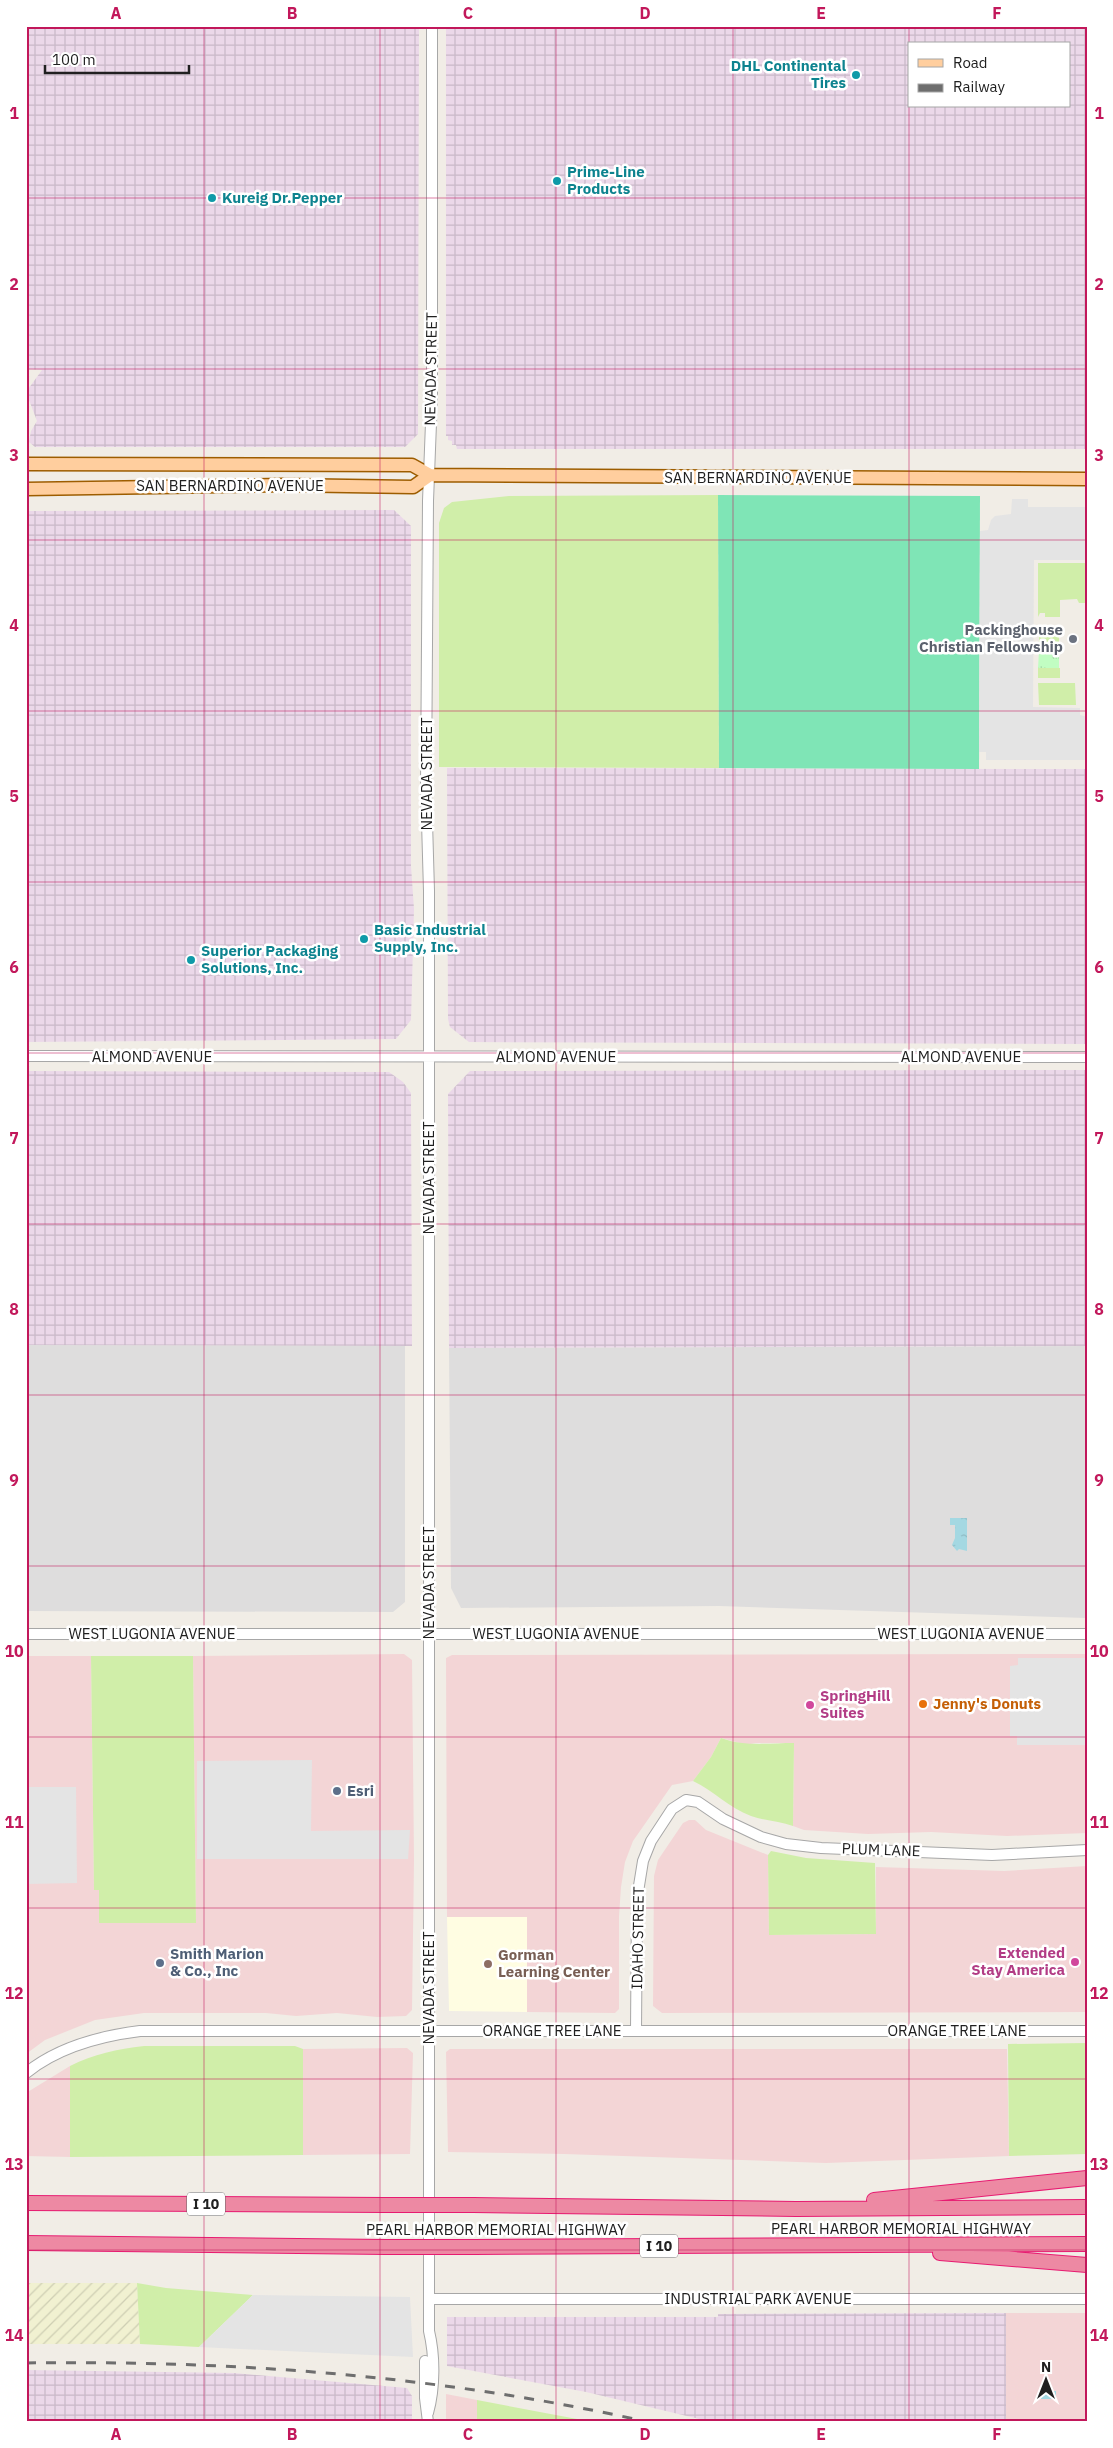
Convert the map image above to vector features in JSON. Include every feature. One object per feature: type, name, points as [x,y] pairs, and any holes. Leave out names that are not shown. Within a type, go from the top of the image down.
[{"type":"highway","points":[[796,2209],[1087,2178]]},
{"type":"highway","name":"PEARL HARBOR MEMORIAL HIGHWAY","points":[[26,2203],[796,2209],[1087,2207]]},
{"type":"highway","name":"PEARL HARBOR MEMORIAL HIGHWAY","points":[[26,2243],[386,2247],[1087,2244]]},
{"type":"highway","points":[[26,2248],[98,2243]]},
{"type":"highway","points":[[844,2245],[1087,2265]]},
{"type":"main road","name":"SAN BERNARDINO AVENUE","points":[[26,464],[412,465],[430,475],[1087,479]]},
{"type":"main road","name":"SAN BERNARDINO AVENUE","points":[[26,489],[283,485],[413,487],[430,475]]},
{"type":"street","name":"NEVADA STREET","points":[[428,2417],[425,2398],[425,2341],[429,2331],[430,2299],[429,1057],[426,777],[432,397],[432,26]]},
{"type":"street","name":"ALMOND AVENUE","points":[[26,1056],[1087,1057]]},
{"type":"street","name":"WEST LUGONIA AVENUE","points":[[26,1634],[1087,1634]]},
{"type":"street","name":"PLUM LANE","points":[[686,1800],[698,1802],[731,1823],[761,1837],[786,1844],[821,1848],[992,1855],[1087,1850]]},
{"type":"street","name":"IDAHO STREET","points":[[636,2031],[636,1898],[640,1877],[651,1841],[672,1809],[686,1800]]},
{"type":"street","name":"ORANGE TREE LANE","points":[[26,2073],[68,2049],[105,2037],[140,2031],[1087,2031]]},
{"type":"street","name":"INDUSTRIAL PARK AVENUE","points":[[430,2299],[1087,2299]]},
{"type":"shaded area","points":[[26,26],[419,26],[418,434],[405,447],[35,447],[29,442],[31,431],[37,421],[26,392],[42,370],[26,369]]},
{"type":"shaded area","points":[[446,26],[1087,26],[1087,449],[457,449],[456,445],[452,445],[452,441],[448,440],[448,436],[446,436]]},
{"type":"shaded area","points":[[1012,499],[1028,499],[1028,507],[1087,507],[1087,560],[1034,560],[1033,707],[1080,708],[1080,715],[1087,717],[1087,760],[986,760],[986,752],[979,752],[980,531],[988,530],[991,520],[995,516],[1011,514]]},
{"type":"shaded area","points":[[394,510],[411,526],[411,866],[414,909],[411,1020],[396,1039],[26,1042],[26,511]]},
{"type":"shaded area","points":[[447,768],[1087,769],[1087,1044],[469,1042],[450,1027],[448,1019]]},
{"type":"shaded area","points":[[1087,1070],[1087,1346],[449,1348],[448,1094],[470,1071]]},
{"type":"shaded area","points":[[26,1071],[389,1072],[403,1082],[411,1093],[412,1346],[26,1345]]},
{"type":"shaded area","points":[[26,1345],[405,1346],[405,1602],[393,1612],[26,1611]]},
{"type":"shaded area","points":[[1087,1346],[1086,1618],[719,1606],[461,1608],[451,1588],[449,1348]]},
{"type":"shaded area","points":[[404,1654],[412,1660],[414,1860],[412,2010],[406,2016],[377,2017],[337,2013],[296,2016],[266,2013],[144,2013],[95,2020],[45,2040],[26,2054],[26,1656],[91,1656],[94,1890],[99,1890],[99,1923],[196,1923],[193,1656]]},
{"type":"shaded area","points":[[1087,1654],[1087,1833],[1007,1836],[931,1832],[868,1834],[804,1830],[793,1826],[794,1743],[755,1743],[747,1745],[721,1738],[711,1757],[693,1781],[672,1785],[633,1841],[625,1862],[621,1887],[619,1916],[619,2009],[615,2013],[527,2012],[527,1917],[447,1917],[446,1658],[452,1655]]},
{"type":"shaded area","points":[[1018,1658],[1087,1658],[1087,1745],[1017,1745],[1017,1736],[1010,1736],[1010,1666],[1018,1665]]},
{"type":"shaded area","points":[[312,1760],[311,1831],[410,1830],[408,1859],[197,1859],[197,1761]]},
{"type":"shaded area","points":[[26,1787],[76,1787],[77,1883],[26,1884]]},
{"type":"shaded area","points":[[695,1820],[706,1830],[768,1855],[769,1935],[876,1934],[876,1867],[1004,1871],[1087,1866],[1087,2012],[662,2013],[653,2006],[654,1876],[658,1860],[683,1823]]},
{"type":"shaded area","name":"Gorman Learning Center","points":[[447,1917],[527,1917],[527,2012],[449,2011]]},
{"type":"shaded area","points":[[407,2048],[413,2053],[410,2154],[303,2155],[303,2049]]},
{"type":"shaded area","points":[[450,2049],[1007,2049],[1009,2156],[826,2163],[448,2152],[446,2052]]},
{"type":"shaded area","points":[[70,2066],[70,2157],[26,2156],[26,2093]]},
{"type":"shaded area","points":[[253,2295],[410,2297],[413,2357],[199,2347]]},
{"type":"shaded area","points":[[1006,2313],[1087,2313],[1087,2422],[1006,2422]]},
{"type":"shaded area","points":[[1006,2313],[1006,2422],[712,2422],[586,2392],[447,2366],[447,2317],[718,2317],[718,2314]]},
{"type":"shaded area","points":[[26,2370],[234,2373],[407,2388],[412,2396],[412,2422],[26,2422]]},
{"type":"shaded area","points":[[446,2394],[477,2400],[477,2422],[446,2422]]},
{"type":"green space","points":[[718,495],[719,768],[439,767],[439,523],[444,508],[452,502],[509,496]]},
{"type":"green space","points":[[718,495],[980,496],[979,769],[719,768]]},
{"type":"green space","points":[[1038,563],[1087,563],[1087,603],[1079,603],[1077,599],[1060,600],[1060,617],[1045,617],[1045,613],[1040,613],[1038,617]]},
{"type":"green space","points":[[1039,627],[1059,628],[1059,651],[1039,651]]},
{"type":"green space","points":[[1039,651],[1059,651],[1059,668],[1038,668]]},
{"type":"green space","points":[[1038,668],[1060,668],[1060,678],[1038,678]]},
{"type":"green space","points":[[1038,683],[1075,683],[1076,705],[1039,705]]},
{"type":"green space","points":[[91,1656],[193,1656],[196,1923],[99,1923],[99,1890],[94,1890]]},
{"type":"green space","points":[[721,1738],[748,1744],[794,1743],[793,1826],[756,1818],[743,1813],[693,1781],[711,1757]]},
{"type":"green space","points":[[771,1851],[806,1858],[875,1863],[876,1934],[769,1935],[768,1855]]},
{"type":"green space","points":[[1087,2043],[1087,2154],[1009,2156],[1008,2044]]},
{"type":"green space","points":[[144,2046],[295,2046],[303,2049],[303,2155],[70,2157],[70,2066],[106,2053]]},
{"type":"green space","points":[[26,2283],[137,2283],[140,2344],[26,2344]]},
{"type":"green space","points":[[137,2283],[166,2288],[253,2295],[199,2347],[140,2344]]},
{"type":"green space","points":[[477,2400],[593,2422],[477,2422]]},
{"type":"water","points":[[950,1518],[967,1518],[967,1551],[959,1549],[957,1551],[952,1545],[955,1538],[955,1525],[950,1525]]},
{"type":"water","points":[[1041,2391],[1056,2391],[1056,2399],[1041,2399]]},
{"type":"railway","points":[[26,2363],[183,2364],[339,2374],[417,2382],[494,2393],[648,2422]]},
{"type":"place","name":"DHL Continental Tires","points":[[856,75]]},
{"type":"place","name":"Prime-Line Products","points":[[557,181]]},
{"type":"place","name":"Kureig Dr.Pepper","points":[[212,198]]},
{"type":"place","name":"Packinghouse Christian Fellowship","points":[[1073,639]]},
{"type":"place","name":"Basic Industrial Supply, Inc.","points":[[364,939]]},
{"type":"place","name":"Superior Packaging Solutions, Inc.","points":[[191,960]]},
{"type":"place","name":"Jenny's Donuts","points":[[923,1704]]},
{"type":"place","name":"SpringHill Suites","points":[[810,1705]]},
{"type":"place","name":"Esri","points":[[337,1791]]},
{"type":"place","name":"Extended Stay America","points":[[1075,1962]]},
{"type":"place","name":"Smith Marion & Co., Inc","points":[[160,1963]]},
{"type":"place","name":"Gorman Learning Center","points":[[488,1964]]}]
